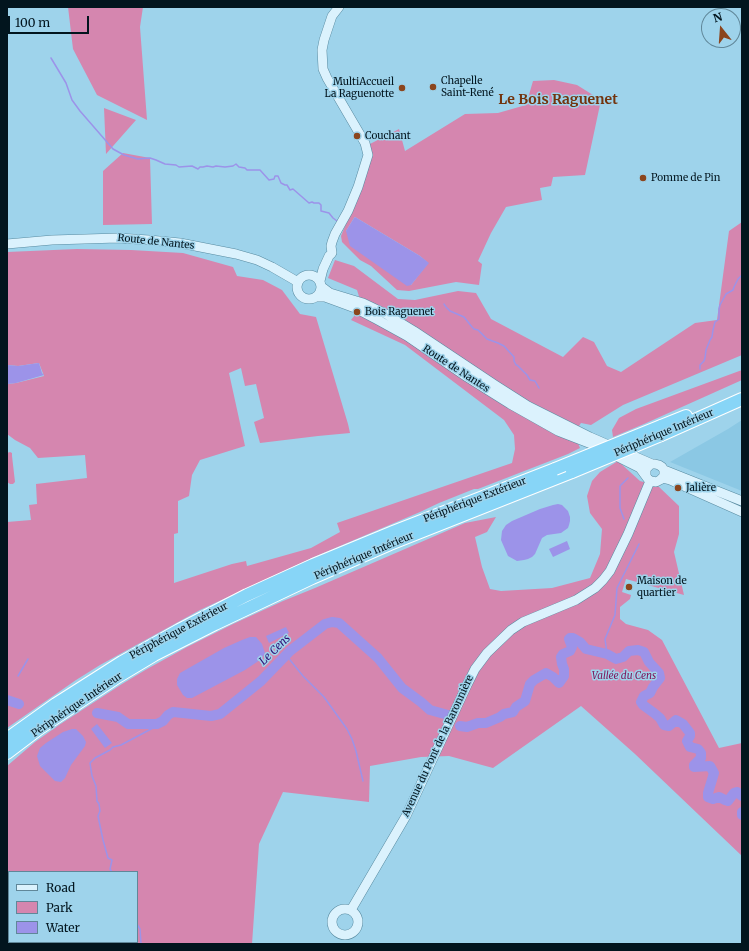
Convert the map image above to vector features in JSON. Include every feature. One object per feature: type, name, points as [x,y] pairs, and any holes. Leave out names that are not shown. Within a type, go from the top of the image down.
[{"type":"highway","name":"Périphérique Extérieur","points":[[7,739],[56,704],[152,644],[274,583],[359,546],[555,469],[661,431],[742,392]]},
{"type":"highway","name":"Périphérique Intérieur","points":[[7,753],[52,720],[119,676],[160,652],[215,624],[312,578],[383,547],[572,472],[661,431],[742,399]]},
{"type":"main road","points":[[318,281],[306,276],[303,277],[298,282],[297,289],[300,295],[308,299],[316,297],[321,291],[318,281],[329,256],[332,253],[332,242],[348,211],[358,187],[368,155],[365,143],[323,69],[322,50],[324,40],[332,16],[339,7]]},
{"type":"main road","name":"Route de Nantes","points":[[7,244],[52,240],[118,238],[180,243],[236,254],[257,260],[298,282]]},
{"type":"main road","name":"Route de Nantes","points":[[318,281],[330,293],[363,303],[386,314],[528,406],[640,468],[648,478]]},
{"type":"main road","name":"Route de Nantes","points":[[316,297],[330,298],[356,308],[407,336],[467,377],[510,404],[558,431],[652,464]]},
{"type":"main road","points":[[663,474],[657,482],[648,478],[646,470],[652,464],[659,465],[662,467],[663,474],[670,480],[742,512]]},
{"type":"main road","points":[[663,474],[742,501]]},
{"type":"main road","name":"Avenue du Pont de la Baronnière","points":[[351,910],[406,816],[461,696],[475,669],[488,653],[511,630],[523,622],[576,600],[595,588],[603,580],[610,571],[628,534],[648,478]]},
{"type":"main road","points":[[339,910],[351,910],[357,916],[358,924],[353,932],[345,939],[335,929],[333,919],[339,910]]},
{"type":"shaded area","points":[[742,420],[742,491],[670,462],[728,429]]},
{"type":"green space","points":[[68,7],[143,7],[140,27],[147,120],[97,95],[73,49]]},
{"type":"green space","points":[[554,80],[577,85],[601,100],[585,175],[553,177],[551,186],[540,188],[542,200],[506,207],[491,233],[478,261],[482,264],[479,285],[456,282],[409,291],[397,290],[371,266],[360,260],[342,242],[341,236],[361,187],[368,145],[399,129],[405,151],[465,114],[498,113],[526,105],[533,81]],"holes":[[[355,217],[420,256],[428,263],[411,285],[346,231]]]},
{"type":"green space","points":[[104,108],[136,120],[106,154]]},
{"type":"green space","points":[[123,153],[150,158],[152,224],[103,225],[103,171]]},
{"type":"green space","points":[[742,222],[742,355],[623,405],[591,425],[581,423],[574,434],[580,448],[568,454],[439,503],[314,557],[200,610],[100,665],[7,728],[7,522],[31,520],[29,505],[37,504],[36,484],[87,478],[85,455],[38,458],[30,448],[7,434],[7,384],[44,376],[39,363],[18,366],[7,365],[7,252],[77,249],[183,253],[233,267],[237,276],[263,280],[282,290],[300,314],[316,317],[350,433],[260,443],[254,422],[264,418],[256,384],[245,386],[241,368],[229,373],[245,446],[200,460],[192,475],[189,496],[178,501],[178,533],[174,534],[174,583],[232,564],[246,561],[247,566],[311,548],[340,532],[337,523],[512,463],[515,449],[514,435],[504,420],[405,345],[351,320],[362,306],[357,290],[328,278],[335,260],[354,266],[398,299],[415,300],[458,291],[476,293],[491,319],[563,357],[583,337],[594,342],[607,366],[621,372],[695,323],[717,320],[729,231]]},
{"type":"green space","points":[[742,370],[742,380],[613,437],[612,430],[619,418],[636,409]]},
{"type":"green space","points":[[7,453],[12,453],[15,482],[13,484],[7,482]]},
{"type":"green space","name":"Vallée du Cens","points":[[618,461],[640,481],[658,486],[679,506],[679,534],[674,552],[684,595],[626,579],[622,592],[631,595],[630,599],[620,607],[620,619],[626,624],[648,630],[662,640],[719,748],[742,743],[742,856],[635,754],[581,706],[493,768],[449,756],[421,757],[370,766],[369,802],[283,792],[259,844],[252,944],[7,944],[7,766],[35,742],[122,684],[187,647],[283,601],[465,523],[496,517],[487,532],[475,537],[482,567],[490,589],[501,591],[552,588],[590,578],[600,554],[602,529],[590,513],[587,496],[592,481],[600,472]]},
{"type":"water","points":[[355,217],[429,263],[411,285],[407,286],[350,246],[346,231]]},
{"type":"water","points":[[39,363],[44,375],[7,384],[7,365],[18,366]]},
{"type":"water","points":[[558,504],[562,505],[568,511],[570,521],[568,528],[561,533],[547,535],[542,538],[535,554],[528,559],[517,561],[508,556],[501,540],[502,531],[506,525],[540,509]]},
{"type":"water","points":[[567,541],[570,549],[553,557],[549,549]]},
{"type":"water","points":[[286,627],[289,633],[269,643],[266,636]]},
{"type":"water","points":[[250,637],[256,637],[262,644],[265,653],[262,658],[245,670],[192,698],[187,698],[183,695],[177,685],[177,679],[180,673],[224,648]]},
{"type":"water","points":[[97,724],[112,743],[105,748],[91,729]]},
{"type":"water","points":[[76,729],[83,736],[86,742],[85,746],[71,765],[65,778],[61,782],[55,781],[40,766],[37,756],[40,748],[46,743],[63,732]]},
{"type":"waterway","points":[[51,58],[66,83],[72,100],[113,149],[124,155],[138,159],[150,158],[165,164],[176,165],[179,167],[192,166],[198,169],[200,167],[207,166],[225,167],[236,164],[247,170],[260,170],[269,180],[274,179],[275,176],[278,176],[281,183],[287,185],[290,190],[293,189],[309,203],[319,203],[321,205],[321,211],[329,213],[337,221]]},
{"type":"waterway","points":[[700,369],[700,365],[704,361],[706,350],[712,337],[715,322],[719,319],[720,305],[726,294],[733,290],[738,279],[742,275]]},
{"type":"waterway","points":[[444,304],[450,311],[464,317],[474,329],[478,330],[487,339],[504,346],[514,357],[516,365],[527,375],[530,380],[535,381],[539,388]]},
{"type":"waterway","points":[[624,519],[620,508],[620,486],[628,478]]},
{"type":"waterway","points":[[607,654],[605,639],[615,615],[617,588],[639,544]]},
{"type":"waterway","name":"Le Cens","points":[[97,713],[118,717],[128,724],[157,724],[173,712],[211,716],[220,714],[261,681],[290,651],[325,624],[332,622],[339,623],[378,658],[402,688],[430,710],[448,715]]},
{"type":"waterway","name":"Le Cens","points":[[460,726],[467,727],[478,723],[486,723],[504,714],[513,712],[516,707],[525,701],[530,684],[546,673],[559,683],[564,676],[561,657],[563,654],[570,651],[572,647],[570,638],[580,642],[586,649],[607,654],[616,659],[623,657],[629,651],[638,650],[644,652],[649,662],[659,673],[660,678],[650,693],[644,696],[641,702],[660,718],[664,725],[669,726],[676,720],[683,724],[690,733],[687,741],[690,747],[698,749],[701,753],[701,758],[694,765],[694,767],[710,766],[714,773],[708,797],[713,799],[719,797],[728,801],[734,793],[737,792],[742,796]]},
{"type":"waterway","points":[[286,655],[303,676],[324,697],[347,729],[356,751],[363,781]]},
{"type":"waterway","points":[[18,676],[28,659]]},
{"type":"waterway","name":"Le Cens","points":[[7,700],[19,704]]},
{"type":"waterway","points":[[111,871],[110,869],[112,860],[108,858],[103,840],[98,816],[100,811],[97,801],[96,786],[92,776],[90,763],[95,758],[113,747],[121,745],[153,728],[157,724]]},
{"type":"waterway","points":[[138,926],[140,929],[141,944]]},
{"type":"place","name":"Chapelle Saint-René","points":[[433,87]]},
{"type":"place","name":"MultiAccueil La Raguenotte","points":[[402,88]]},
{"type":"place","name":"Couchant","points":[[357,136]]},
{"type":"place","name":"Pomme de Pin","points":[[643,178]]},
{"type":"place","name":"Bois Raguenet","points":[[357,312]]},
{"type":"place","name":"Jalière","points":[[678,488]]},
{"type":"place","name":"Maison de quartier","points":[[629,587]]},
{"type":"district","name":"Le Bois Raguenet","points":[[558,100]]}]
